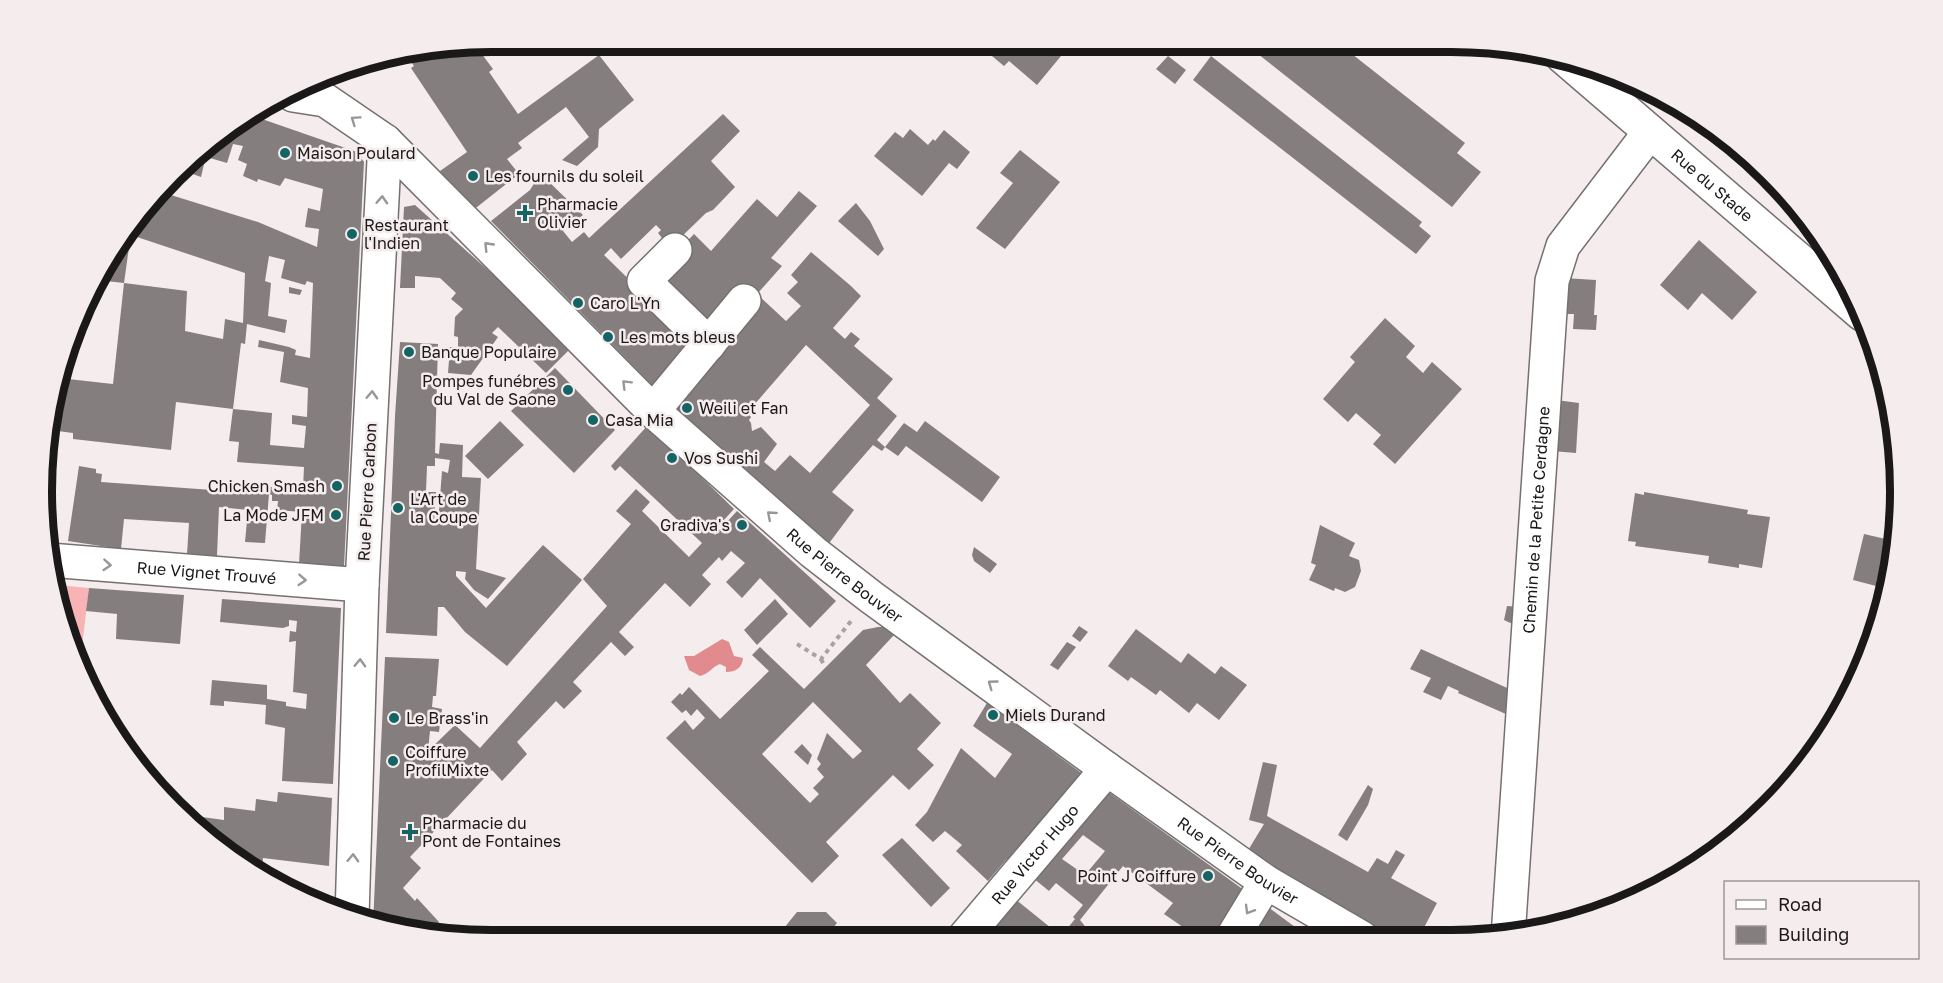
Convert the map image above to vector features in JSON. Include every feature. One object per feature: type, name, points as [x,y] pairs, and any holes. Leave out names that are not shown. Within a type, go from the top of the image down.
[{"type":"street","name":"Rue du Stade","points":[[1581,72],[1847,301]]},
{"type":"street","points":[[326,88],[386,141]]},
{"type":"street","name":"Chemin de la Petite Cerdagne","points":[[1509,927],[1552,281],[1563,246],[1650,132]]},
{"type":"street","name":"Rue Pierre Bouvier","points":[[386,141],[653,411],[813,552],[1107,769],[1266,882],[1348,930]]},
{"type":"street","name":"Rue Pierre Carbon","points":[[352,908],[362,585],[386,141]]},
{"type":"street","points":[[675,250],[645,281],[709,344]]},
{"type":"street","points":[[653,411],[744,301]]},
{"type":"street","name":"Rue Vignet Trouvé","points":[[58,561],[362,585]]},
{"type":"street","name":"Rue Victor Hugo","points":[[971,930],[1107,769]]},
{"type":"street","points":[[1237,930],[1266,882]]},
{"type":"path","points":[[820,659],[871,597]]},
{"type":"path","points":[[797,644],[820,659],[825,667]]},
{"type":"shaded area","points":[[1703,131],[1741,161],[1775,195]]},
{"type":"shaded area","points":[[63,586],[89,588],[82,648]]},
{"type":"shaded area","points":[[722,639],[729,642],[734,656],[743,658],[738,669],[726,672],[726,667],[720,664],[700,676],[689,670],[684,656],[694,656]]},
{"type":"building","points":[[481,52],[493,69],[489,72],[518,114],[599,55],[634,100],[599,129],[598,147],[577,166],[562,160],[589,137],[566,107],[518,143],[522,148],[507,159],[519,174],[472,211],[440,171],[467,152],[411,68],[414,66],[410,60]]},
{"type":"building","points":[[987,52],[1056,52],[1061,56],[1037,85],[1009,61],[1004,66]]},
{"type":"building","points":[[1255,52],[1349,52],[1465,143],[1457,153],[1481,172],[1452,207]]},
{"type":"building","points":[[1168,56],[1186,70],[1175,84],[1156,69]]},
{"type":"building","points":[[1211,56],[1422,222],[1419,226],[1431,236],[1416,254],[1193,80]]},
{"type":"building","points":[[723,114],[740,131],[711,161],[735,187],[713,210],[706,213],[675,243],[662,238],[658,233],[661,230],[656,225],[621,259],[611,248],[604,255],[695,344],[658,391],[491,221],[530,190],[543,176],[583,215],[563,231],[572,242],[584,232],[589,238]]},
{"type":"building","points":[[260,118],[357,152],[364,162],[344,567],[299,564],[302,512],[277,510],[278,501],[272,501],[272,495],[269,494],[265,543],[245,542],[248,510],[219,507],[217,556],[187,554],[189,523],[124,519],[121,549],[68,541],[79,466],[96,469],[96,473],[102,474],[101,482],[254,493],[255,486],[303,489],[304,467],[237,462],[239,442],[229,441],[233,409],[176,402],[171,450],[73,439],[73,433],[57,431],[67,379],[113,384],[124,283],[187,291],[185,331],[223,339],[225,319],[243,323],[245,273],[134,236],[172,191],[171,195],[258,222],[317,247],[319,229],[305,227],[308,208],[320,211],[323,189],[285,178],[280,186],[258,179],[257,182],[243,176],[247,164],[238,160],[243,146],[233,144],[227,163],[207,157]],"holes":[[[269,256],[285,260],[281,278],[305,285],[307,281],[313,283],[310,358],[295,355],[296,350],[289,347],[259,340],[258,347],[284,352],[280,382],[308,388],[307,417],[292,415],[292,424],[306,426],[304,448],[270,445],[272,413],[233,409],[241,343],[245,344],[247,324],[285,333],[287,320],[268,316],[271,283],[265,281]]]},
{"type":"building","points":[[910,129],[928,145],[933,139],[935,141],[944,130],[970,152],[957,169],[949,163],[922,196],[874,156],[895,132],[903,138]]},
{"type":"building","points":[[1020,150],[1060,182],[1005,249],[976,228],[1013,183],[1000,173]]},
{"type":"building","points":[[204,160],[205,160],[201,177],[189,173]]},
{"type":"building","points":[[799,191],[817,206],[771,258],[782,266],[757,294],[745,283],[706,331],[650,280],[694,234],[711,251],[757,199],[777,217]]},
{"type":"building","points":[[856,203],[870,221],[884,249],[878,256],[838,221]]},
{"type":"building","points":[[415,205],[498,279],[570,349],[546,373],[498,327],[492,333],[498,337],[471,375],[448,373],[450,347],[458,347],[458,337],[454,336],[455,317],[463,309],[451,299],[456,293],[440,278],[415,276],[415,288],[400,288],[404,207]]},
{"type":"building","points":[[1699,240],[1757,292],[1732,320],[1702,293],[1688,310],[1660,285]]},
{"type":"building","points":[[130,243],[124,283],[106,281]]},
{"type":"building","points":[[811,252],[861,296],[833,328],[845,339],[851,332],[860,339],[854,346],[893,379],[877,398],[897,416],[877,440],[885,447],[882,451],[873,445],[832,492],[854,510],[827,546],[674,408],[757,294],[786,321],[801,306],[787,293],[798,282],[791,275]],"holes":[[[806,345],[870,405],[810,473],[790,455],[775,471],[764,462],[777,444],[761,427],[752,431],[749,420],[751,417],[747,413]]]},
{"type":"building","points":[[1564,278],[1596,280],[1594,315],[1597,315],[1596,330],[1573,329],[1574,314],[1562,314]]},
{"type":"building","points":[[289,287],[302,290],[300,295],[289,293]]},
{"type":"building","points":[[1385,318],[1415,346],[1406,357],[1423,373],[1432,362],[1462,389],[1395,464],[1373,444],[1381,435],[1356,413],[1348,422],[1323,399],[1355,362],[1350,357]]},
{"type":"building","points":[[400,342],[438,344],[435,453],[439,454],[440,443],[463,445],[462,477],[481,478],[476,569],[506,578],[488,599],[474,590],[465,579],[466,572],[456,571],[456,576],[486,608],[543,545],[582,580],[507,666],[465,632],[444,607],[438,607],[437,636],[386,633]],"holes":[[[435,458],[450,460],[448,473],[442,471],[438,523],[434,523],[436,492],[426,492],[427,466],[435,466]]]},
{"type":"building","points":[[555,368],[615,430],[574,473],[511,411]]},
{"type":"building","points":[[1556,400],[1579,403],[1576,453],[1552,451]]},
{"type":"building","points":[[500,421],[524,445],[488,479],[465,456]]},
{"type":"building","points":[[925,421],[1000,477],[982,502],[906,446],[898,456],[885,447],[904,423],[917,432]]},
{"type":"building","points":[[648,425],[734,509],[713,532],[715,535],[737,511],[836,601],[810,628],[760,578],[742,598],[726,582],[745,563],[731,551],[722,561],[719,557],[702,575],[711,584],[690,607],[665,583],[619,632],[634,647],[625,656],[611,642],[573,682],[582,691],[564,709],[556,701],[517,742],[527,754],[502,781],[492,770],[410,857],[421,868],[403,888],[415,901],[417,898],[439,922],[438,927],[373,915],[385,657],[439,659],[436,696],[433,696],[432,707],[442,709],[439,732],[430,731],[428,751],[455,725],[480,748],[607,606],[583,579],[631,524],[616,511],[636,489],[650,502],[642,511],[689,557],[702,543],[620,466],[615,471],[611,466]]},
{"type":"building","points":[[1644,492],[1748,510],[1747,514],[1770,517],[1762,568],[1739,564],[1739,568],[1708,563],[1709,556],[1635,546],[1636,542],[1628,541],[1635,493],[1644,495]]},
{"type":"building","points":[[1320,525],[1355,543],[1349,556],[1359,560],[1361,571],[1355,587],[1345,592],[1335,588],[1334,591],[1309,580],[1316,565],[1311,563]]},
{"type":"building","points":[[1864,534],[1888,540],[1880,587],[1853,580]]},
{"type":"building","points":[[974,547],[997,564],[990,573],[974,561],[972,555]]},
{"type":"building","points":[[89,588],[184,595],[180,644],[116,639],[117,614],[86,611]]},
{"type":"building","points":[[222,599],[341,608],[333,784],[282,781],[285,728],[265,724],[266,705],[224,701],[224,706],[210,705],[212,680],[267,685],[267,699],[286,702],[286,706],[306,709],[307,694],[293,692],[296,641],[289,642],[290,631],[296,632],[297,621],[289,620],[289,626],[283,628],[220,622]]},
{"type":"building","points":[[775,599],[788,614],[757,645],[744,630]]},
{"type":"building","points":[[1507,606],[1522,607],[1521,628],[1504,620]]},
{"type":"building","points":[[1079,626],[1088,632],[1080,642],[1072,636]]},
{"type":"building","points":[[883,627],[894,635],[866,665],[900,703],[910,693],[941,723],[917,749],[934,765],[909,790],[893,775],[826,842],[839,856],[812,883],[666,738],[685,720],[693,730],[705,718],[697,709],[691,716],[686,710],[682,713],[671,702],[689,687],[720,719],[769,671],[752,655],[760,647],[804,689],[863,630]],"holes":[[[813,702],[862,751],[853,759],[827,733],[817,759],[821,764],[817,769],[824,777],[813,788],[819,794],[810,803],[762,754]]]},
{"type":"building","points":[[1136,629],[1181,663],[1188,653],[1215,674],[1221,666],[1247,685],[1219,720],[1197,703],[1189,713],[1160,690],[1156,695],[1131,677],[1128,681],[1108,666]]},
{"type":"building","points":[[1067,642],[1076,647],[1058,670],[1050,665]]},
{"type":"building","points":[[1421,649],[1516,692],[1515,718],[1458,693],[1459,691],[1448,686],[1441,700],[1423,692],[1431,678],[1410,669]]},
{"type":"building","points":[[987,703],[1088,778],[1013,865],[1007,859],[988,881],[956,851],[962,845],[945,831],[933,842],[915,825],[927,812],[961,748],[995,778],[1012,754],[973,726]]},
{"type":"building","points":[[802,744],[812,755],[808,765],[794,752]]},
{"type":"building","points":[[1263,762],[1277,765],[1267,816],[1368,872],[1377,858],[1388,864],[1396,850],[1405,855],[1391,878],[1437,903],[1423,930],[1376,930],[1247,852],[1264,824],[1249,820]]},
{"type":"building","points":[[1368,785],[1373,789],[1368,805],[1347,841],[1338,835]]},
{"type":"building","points":[[1107,791],[1248,893],[1225,930],[1187,930],[1164,914],[1173,903],[1123,866],[1080,920],[1088,930],[1066,930],[1083,905],[1056,883],[1049,891],[1033,878]],"holes":[[[1083,835],[1105,851],[1085,875],[1062,859]]]},
{"type":"building","points":[[278,792],[332,798],[329,866],[263,858],[262,866],[224,840],[196,816],[224,820],[224,807],[255,811],[256,799],[277,802]]},
{"type":"building","points":[[902,838],[950,888],[931,907],[882,855]]},
{"type":"building","points":[[1015,899],[1054,930],[990,930]]},
{"type":"building","points":[[1268,907],[1299,930],[1254,930]]},
{"type":"building","points":[[797,912],[826,912],[837,923],[831,930],[782,930]]},
{"type":"place","name":"Maison Poulard","points":[[285,153]]},
{"type":"place","name":"Les fournils du soleil","points":[[473,176]]},
{"type":"place","name":"Pharmacie Olivier","points":[[525,213]]},
{"type":"place","name":"Restaurant l'Indien","points":[[352,234]]},
{"type":"place","name":"Caro L'Yn","points":[[578,303]]},
{"type":"place","name":"Les mots bleus","points":[[608,337]]},
{"type":"place","name":"Banque Populaire","points":[[409,352]]},
{"type":"place","name":"Pompes funébres du Val de Saone","points":[[568,390]]},
{"type":"place","name":"Weili et Fan","points":[[687,408]]},
{"type":"place","name":"Casa Mia","points":[[593,420]]},
{"type":"place","name":"Vos Sushi","points":[[672,458]]},
{"type":"place","name":"Chicken Smash","points":[[337,486]]},
{"type":"place","name":"L'Art de la Coupe","points":[[398,508]]},
{"type":"place","name":"La Mode JFM","points":[[336,515]]},
{"type":"place","name":"Gradiva's","points":[[742,525]]},
{"type":"place","name":"Miels Durand","points":[[993,715]]},
{"type":"place","name":"Le Brass'in","points":[[394,718]]},
{"type":"place","name":"Coiffure ProfilMixte","points":[[393,761]]},
{"type":"place","name":"Pharmacie du Pont de Fontaines","points":[[410,832]]},
{"type":"place","name":"Point J Coiffure","points":[[1208,876]]}]
